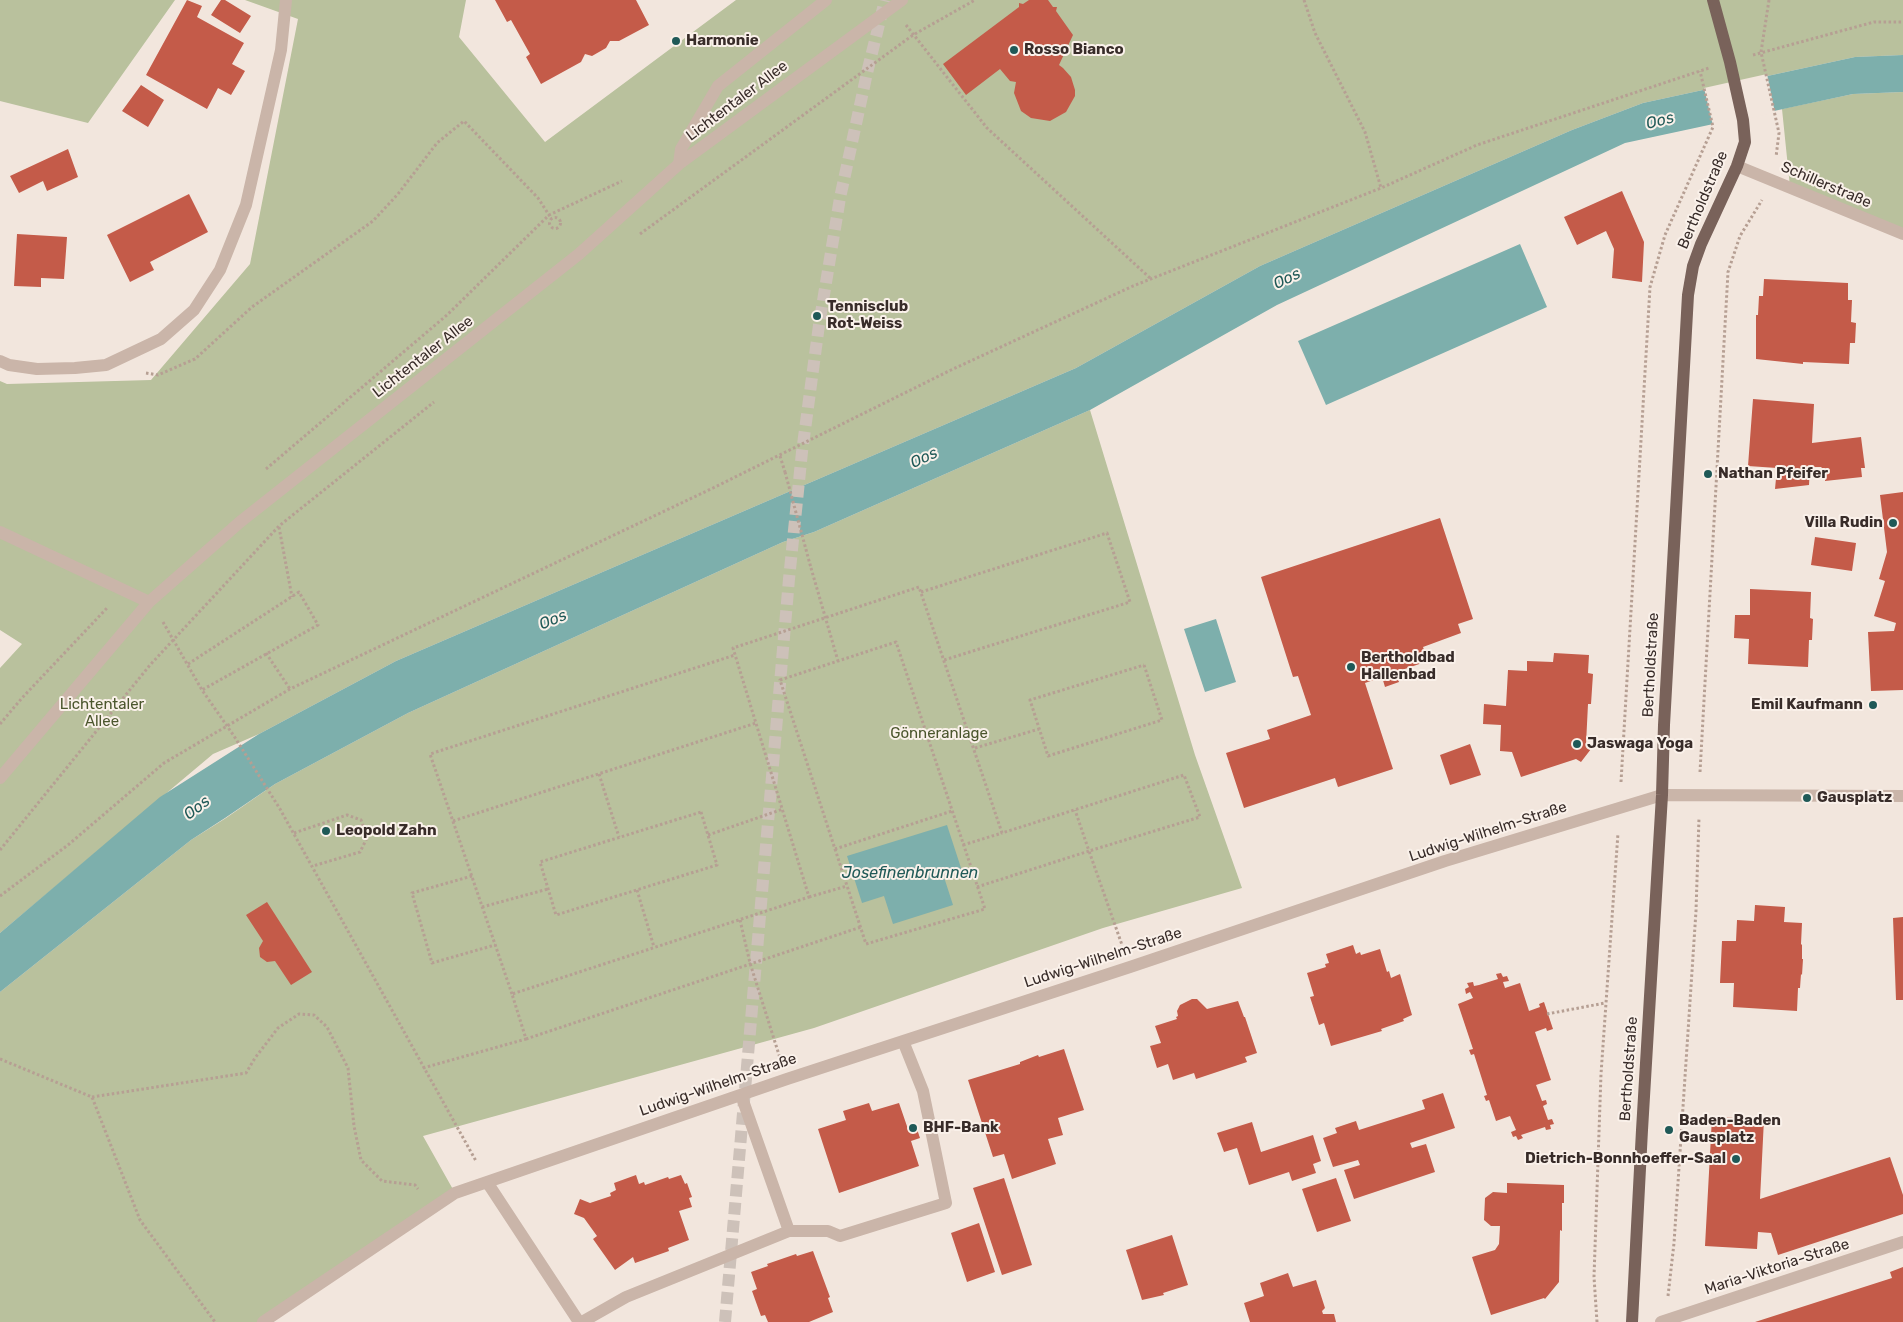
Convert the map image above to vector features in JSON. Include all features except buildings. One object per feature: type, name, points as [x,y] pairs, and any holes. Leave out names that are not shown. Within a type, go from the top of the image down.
[{"type":"main road","name":"Bertholdstraße","points":[[1632,1322],[1688,295],[1693,266],[1700,244],[1738,166],[1745,142],[1743,120],[1730,62],[1713,0]]},
{"type":"street","points":[[0,361],[9,365],[37,369],[75,368],[106,364],[161,339],[194,310],[220,270],[246,205],[281,50],[286,0]]},
{"type":"street","points":[[679,164],[682,149],[718,86],[826,0]]},
{"type":"street","name":"Lichtentaler Allee","points":[[0,778],[149,602],[240,522],[579,254],[679,164],[902,0]]},
{"type":"street","name":"Schillerstraße","points":[[1738,166],[1903,234]]},
{"type":"street","points":[[0,532],[149,602]]},
{"type":"street","name":"Ludwig-Wilhelm-Straße","points":[[263,1322],[455,1193],[786,1079],[1130,967],[1445,861],[1662,795],[1903,796]]},
{"type":"street","points":[[487,1182],[581,1322],[626,1296],[789,1231],[828,1232],[840,1236],[946,1203],[923,1091],[904,1041]]},
{"type":"street","points":[[741,1095],[789,1231]]},
{"type":"street","name":"Maria-Viktoria-Straße","points":[[1663,1322],[1903,1242]]},
{"type":"path","points":[[635,238],[913,36],[976,0]]},
{"type":"path","points":[[1304,0],[1315,33],[1365,132],[1381,188]]},
{"type":"path","points":[[1663,1322],[1675,1233],[1696,911],[1700,795],[1728,272],[1740,236],[1773,180],[1779,133],[1761,52],[1769,0]]},
{"type":"path","points":[[1761,52],[1874,22],[1903,22]]},
{"type":"path","points":[[913,36],[988,128],[1150,278]]},
{"type":"path","points":[[0,896],[68,845],[164,763],[290,689],[780,456],[969,362],[1150,278],[1381,188],[1477,145],[1730,62]]},
{"type":"path","points":[[1597,1322],[1594,1277],[1601,1074],[1620,807],[1633,554],[1650,286],[1665,235],[1713,127],[1700,71]]},
{"type":"path","points":[[106,364],[158,375],[195,359],[252,307],[373,221],[398,194],[437,143],[464,121],[538,198],[551,218]]},
{"type":"path","points":[[0,850],[174,639],[279,526],[434,401]]},
{"type":"path","points":[[780,456],[838,661]]},
{"type":"path","points":[[279,526],[292,597]]},
{"type":"path","points":[[921,592],[1107,533],[1130,602],[944,660]]},
{"type":"path","points":[[809,897],[733,648],[824,617],[919,587],[975,748],[1002,833]]},
{"type":"path","points":[[188,664],[299,592],[318,625],[202,690]]},
{"type":"path","points":[[149,602],[174,639],[202,690],[234,736],[294,833],[487,1182]]},
{"type":"path","points":[[896,642],[985,909],[866,944],[780,680],[838,661],[896,642]]},
{"type":"path","points":[[266,653],[290,689]]},
{"type":"path","points":[[526,1039],[430,754],[735,655]]},
{"type":"path","points":[[1144,665],[1162,720],[1048,756],[1039,729],[1030,700],[1144,665]]},
{"type":"path","points":[[452,821],[756,723]]},
{"type":"path","points":[[975,748],[1039,729]]},
{"type":"path","points":[[600,774],[619,837]]},
{"type":"path","points":[[963,845],[1184,775],[1200,817],[977,887]]},
{"type":"path","points":[[708,835],[783,809]]},
{"type":"path","points":[[1075,810],[1130,967]]},
{"type":"path","points":[[835,849],[952,811]]},
{"type":"path","points":[[701,812],[717,864],[556,915],[540,862],[619,837],[701,812]]},
{"type":"path","points":[[294,833],[347,815],[361,820],[367,838],[360,852],[313,866]]},
{"type":"path","points":[[472,876],[412,893],[432,963],[495,945]]},
{"type":"path","points":[[512,994],[847,886]]},
{"type":"path","points":[[482,907],[548,889]]},
{"type":"path","points":[[637,890],[654,947]]},
{"type":"path","points":[[740,920],[750,963],[786,1079]]},
{"type":"path","points":[[423,1068],[526,1039],[861,927]]},
{"type":"path","points":[[1548,1014],[1605,1003]]},
{"type":"path","points":[[0,1059],[92,1097],[246,1073],[278,1028],[299,1014],[314,1014],[327,1027],[348,1068],[354,1126],[361,1160],[382,1181],[415,1185],[434,1207]]},
{"type":"path","points":[[92,1097],[140,1220],[215,1322]]},
{"type":"green space","points":[[0,0],[175,0],[88,123],[0,101]]},
{"type":"green space","points":[[245,0],[466,0],[459,37],[545,142],[736,0],[1903,0],[1903,55],[1855,57],[1643,103],[1572,130],[1260,266],[1076,368],[396,661],[259,734],[213,754],[0,933],[0,668],[22,644],[0,630],[0,381],[7,384],[151,380],[250,264],[298,19]]},
{"type":"green space","points":[[1903,92],[1903,234],[1790,187],[1782,109],[1853,94]]},
{"type":"green space","name":"Gönneranlage","points":[[1090,410],[1195,755],[1242,888],[1103,928],[814,1028],[423,1136],[455,1193],[263,1322],[0,1322],[0,992],[191,840],[275,784],[408,713],[783,542],[814,532]]},
{"type":"water","name":"Oos","points":[[1903,55],[1903,92],[1853,94],[1625,143],[1277,305],[1090,410],[814,532],[783,542],[408,713],[275,784],[191,840],[0,992],[0,933],[160,797],[259,734],[396,661],[1076,368],[1260,266],[1572,130],[1643,103],[1855,57]]},
{"type":"water","points":[[1520,244],[1547,307],[1326,405],[1298,341]]},
{"type":"water","points":[[1216,619],[1236,682],[1205,692],[1184,629]]},
{"type":"water","name":"Josefinenbrunnen","points":[[947,825],[962,871],[944,877],[953,905],[893,924],[884,896],[862,903],[847,856]]},
{"type":"pier","points":[[1767,74],[1775,113],[1713,126],[1704,88]]},
{"type":"tunnel","points":[[725,1322],[789,579],[802,452],[819,325],[840,198],[885,0]]},
{"type":"place","name":"Harmonie","points":[[676,41]]},
{"type":"place","name":"Rosso Bianco","points":[[1014,50]]},
{"type":"place","name":"Tennisclub Rot-Weiss","points":[[817,316]]},
{"type":"place","name":"Nathan Pfeifer","points":[[1708,474]]},
{"type":"place","name":"Villa Rudin","points":[[1893,523]]},
{"type":"place","name":"Bertholdbad Hallenbad","points":[[1351,667]]},
{"type":"place","name":"Emil Kaufmann","points":[[1873,705]]},
{"type":"place","name":"Jaswaga Yoga","points":[[1577,744]]},
{"type":"place","name":"Gausplatz","points":[[1807,798]]},
{"type":"place","name":"Leopold Zahn","points":[[326,831]]},
{"type":"place","name":"BHF-Bank","points":[[913,1128]]},
{"type":"place","name":"Baden-Baden Gausplatz","points":[[1669,1130]]},
{"type":"place","name":"Dietrich-Bonnhoeffer-Saal","points":[[1736,1159]]}]
